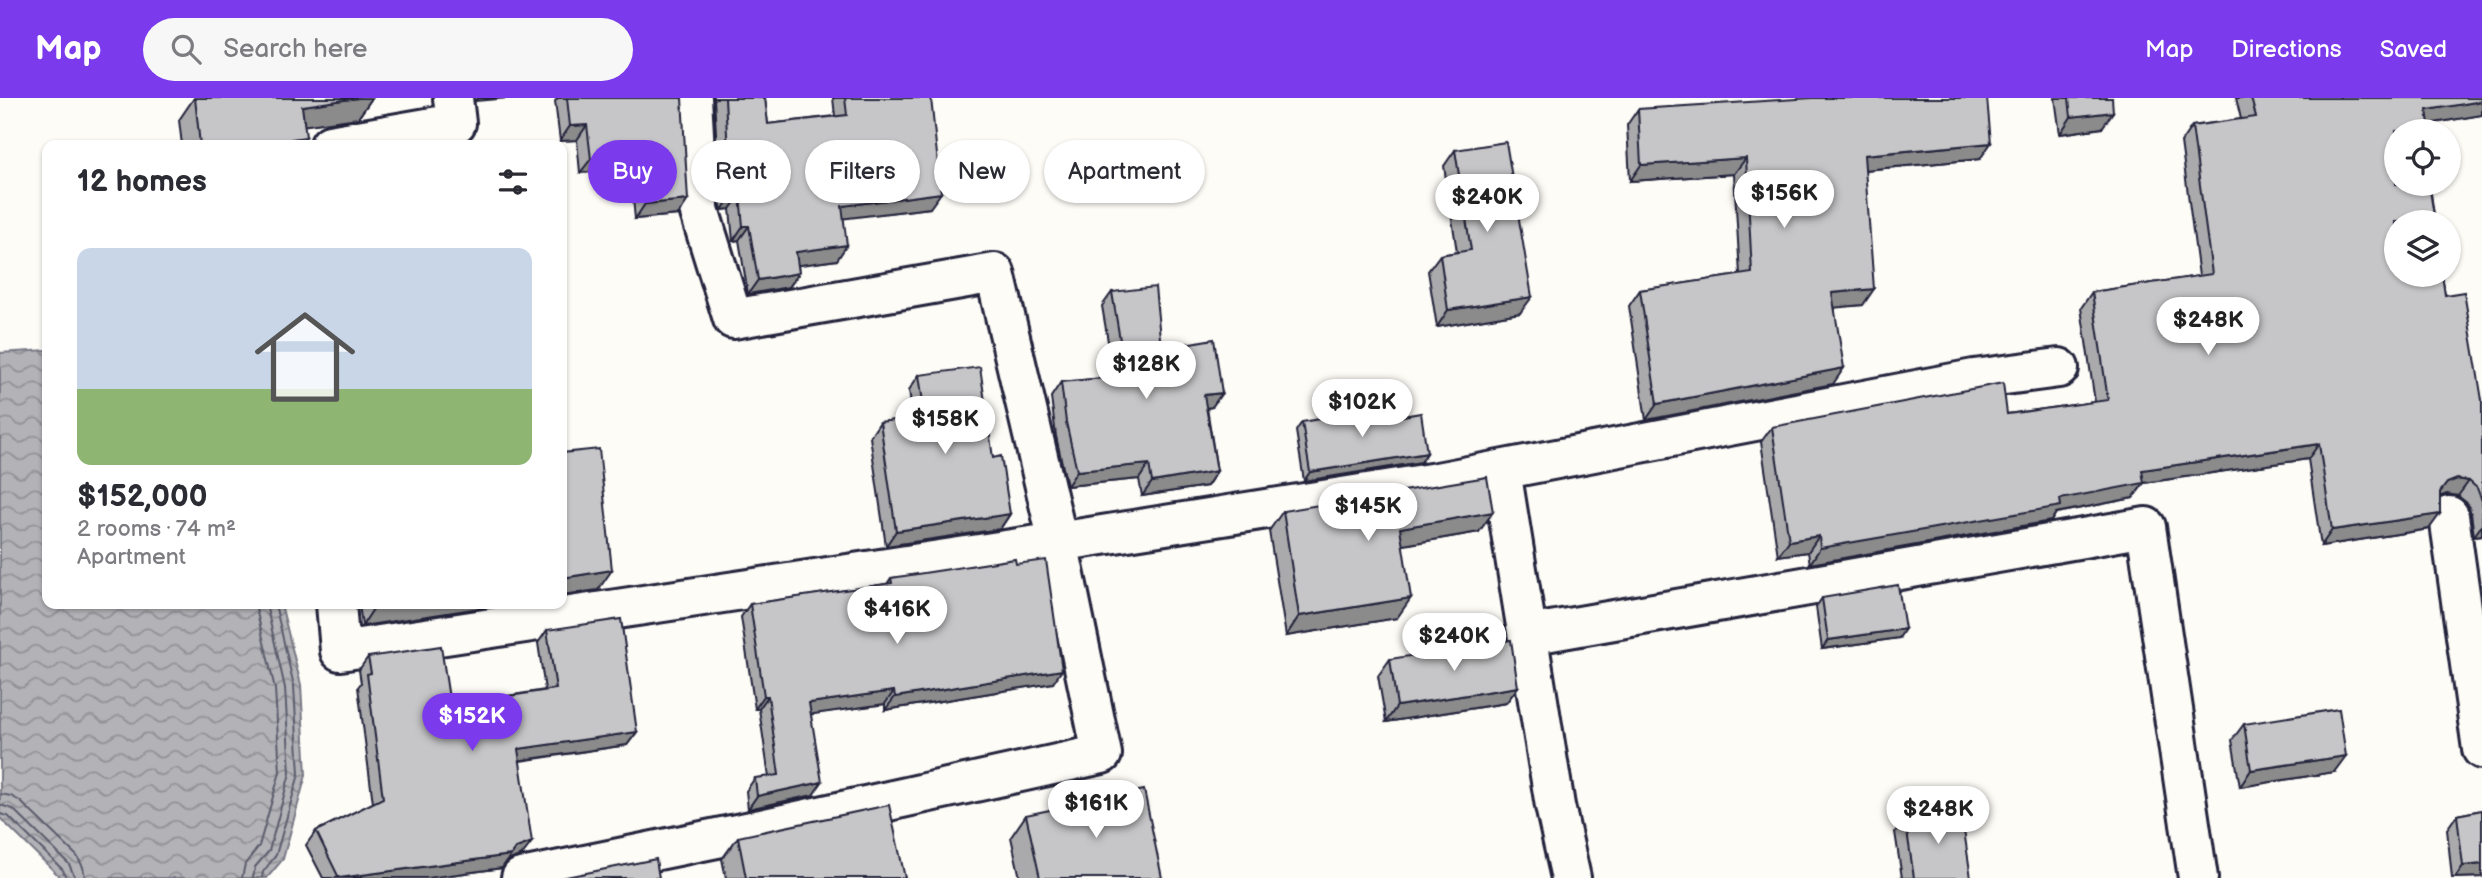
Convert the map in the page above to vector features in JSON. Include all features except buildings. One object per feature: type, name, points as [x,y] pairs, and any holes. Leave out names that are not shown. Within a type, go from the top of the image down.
[{"type":"street","points":[[357,140],[456,122],[453,98]]},
{"type":"street","points":[[521,878],[761,829],[1102,754],[1058,542],[995,273],[733,319],[698,206],[692,98]]},
{"type":"street","points":[[336,609],[340,650],[1437,482],[1974,379],[2059,368]]},
{"type":"street","points":[[1501,470],[1555,806],[1571,878]]},
{"type":"street","points":[[2449,516],[2482,749]]},
{"type":"street","points":[[1528,635],[2146,527],[2198,878]]},
{"type":"water","points":[[42,350],[42,609],[282,609],[301,685],[306,775],[283,859],[267,878],[61,878],[0,818],[0,353]]}]
